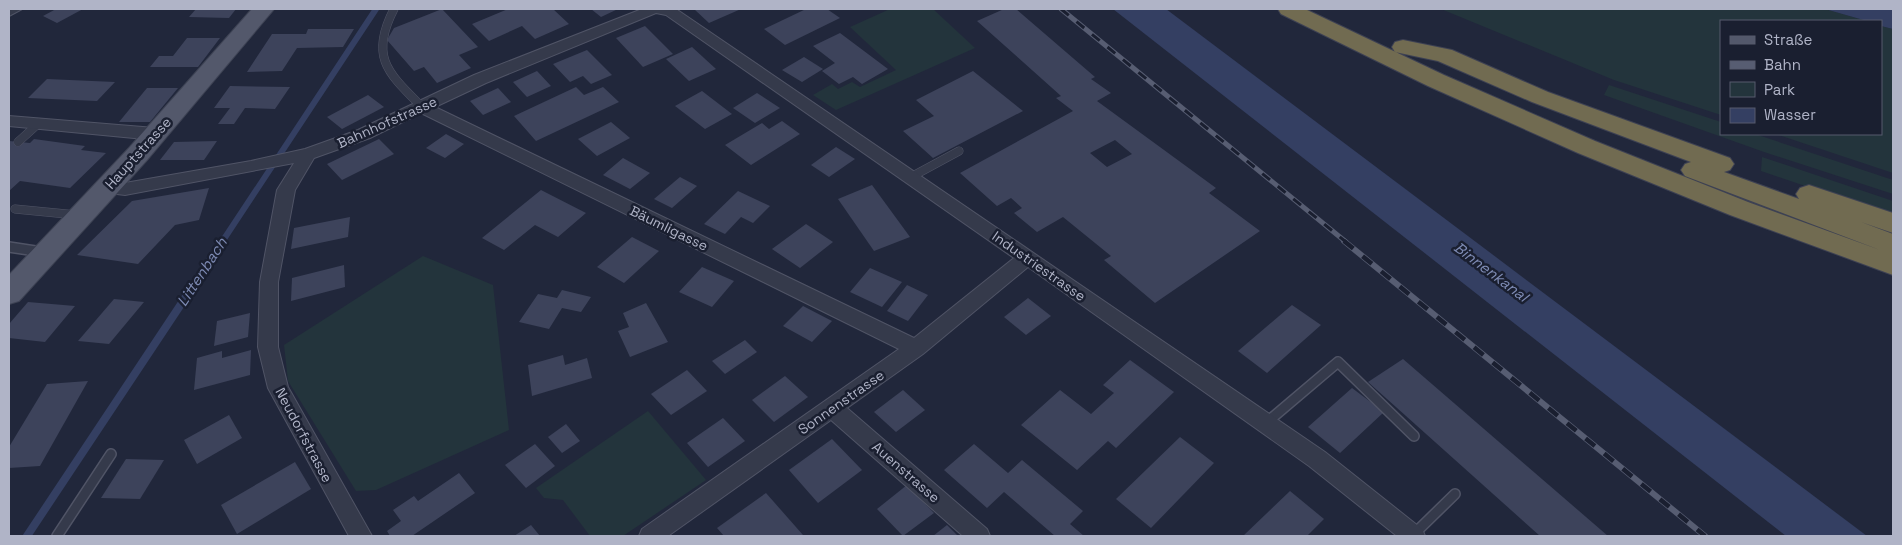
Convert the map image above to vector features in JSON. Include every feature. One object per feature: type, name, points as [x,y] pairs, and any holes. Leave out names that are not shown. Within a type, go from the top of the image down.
[{"type":"highway","points":[[1289,9],[1419,72],[1536,125],[1788,227],[1893,265]]},
{"type":"highway","points":[[1324,9],[1403,47],[1544,109],[1668,160],[1893,244]]},
{"type":"highway","points":[[1403,47],[1444,55],[1540,97],[1665,145],[1893,223]]},
{"type":"highway","points":[[1788,227],[1841,263],[1893,283]]},
{"type":"main road","name":"Hauptstrasse","points":[[9,293],[108,188],[263,9]]},
{"type":"street","points":[[9,12],[15,9]]},
{"type":"street","name":"Bahnhofstrasse","points":[[108,188],[125,189],[302,156],[364,134],[480,79],[655,9]]},
{"type":"street","name":"Industriestrasse","points":[[655,9],[671,12],[1266,422],[1317,459],[1414,536]]},
{"type":"street","name":"Bäumligasse","points":[[422,107],[916,348]]},
{"type":"street","points":[[9,121],[156,134]]},
{"type":"street","name":"Neudorfstrasse","points":[[302,156],[286,190],[269,282],[268,347],[278,388],[361,536]]},
{"type":"street","name":"Sonnenstrasse","points":[[650,536],[916,348],[1026,258]]},
{"type":"street","name":"Auenstrasse","points":[[833,408],[979,536]]},
{"type":"lane","points":[[394,9],[386,21],[380,40],[381,54],[397,81],[422,107]]},
{"type":"lane","points":[[18,142],[39,123]]},
{"type":"lane","points":[[911,177],[959,151]]},
{"type":"lane","points":[[15,209],[82,215]]},
{"type":"lane","points":[[9,247],[47,253]]},
{"type":"lane","points":[[1266,422],[1338,362],[1414,436]]},
{"type":"lane","points":[[57,536],[111,454]]},
{"type":"lane","points":[[1414,536],[1455,494]]},
{"type":"green space","points":[[890,9],[933,9],[975,48],[836,110],[813,95],[832,84],[838,89],[852,82],[860,87],[896,70],[850,27]]},
{"type":"green space","points":[[1441,9],[1825,9],[1864,20],[1720,20],[1720,115],[1614,80]]},
{"type":"green space","points":[[1882,26],[1893,29],[1893,173],[1779,135],[1882,135]]},
{"type":"green space","points":[[1609,85],[1720,122],[1720,135],[1758,135],[1893,180],[1893,194],[1764,152],[1604,95]]},
{"type":"green space","points":[[1762,157],[1893,201],[1893,216],[1761,171]]},
{"type":"green space","points":[[423,256],[493,285],[509,430],[376,490],[356,491],[288,381],[284,345]]},
{"type":"green space","points":[[648,411],[706,480],[623,536],[590,536],[563,500],[544,498],[536,488]]},
{"type":"water","name":"Binnenkanal","points":[[1113,9],[1166,9],[1867,536],[1786,536]]},
{"type":"water","points":[[1825,9],[1893,9],[1893,29],[1882,26],[1882,20],[1864,20]]},
{"type":"building","points":[[56,9],[83,9],[57,23],[43,16]]},
{"type":"building","points":[[196,9],[236,9],[229,18],[189,17]]},
{"type":"building","points":[[442,9],[478,47],[459,55],[471,68],[437,83],[424,67],[414,71],[387,40],[394,28]]},
{"type":"building","points":[[508,9],[553,9],[569,24],[535,39],[522,26],[489,41],[472,24]]},
{"type":"building","points":[[591,9],[618,9],[601,17]]},
{"type":"building","points":[[694,9],[741,9],[709,23]]},
{"type":"building","points":[[806,9],[827,9],[840,18],[785,45],[764,29]]},
{"type":"building","points":[[1004,9],[1016,9],[1095,77],[1091,79],[1111,93],[1097,101],[1216,188],[1209,193],[1260,231],[1155,303],[1104,260],[1111,256],[1063,217],[1037,232],[1014,213],[1022,208],[1011,198],[997,206],[960,173],[1073,111],[1056,98],[1061,96],[977,21]],"holes":[[[1115,140],[1132,154],[1107,167],[1090,153]]]},
{"type":"building","points":[[645,26],[673,54],[643,67],[616,38]]},
{"type":"building","points":[[308,29],[354,29],[343,47],[297,48],[282,71],[247,72],[272,34],[306,34]]},
{"type":"building","points":[[840,33],[888,69],[862,84],[853,77],[839,84],[822,71],[835,63],[813,46]]},
{"type":"building","points":[[187,38],[220,38],[198,67],[150,67],[159,56],[173,56]]},
{"type":"building","points":[[692,47],[716,69],[689,81],[666,59]]},
{"type":"building","points":[[587,50],[612,75],[591,84],[583,76],[570,82],[553,64]]},
{"type":"building","points":[[804,57],[823,69],[802,82],[782,70]]},
{"type":"building","points":[[537,71],[551,86],[527,97],[513,82]]},
{"type":"building","points":[[973,71],[1023,111],[933,158],[903,131],[934,116],[916,100]]},
{"type":"building","points":[[47,79],[115,82],[97,101],[28,98]]},
{"type":"building","points":[[230,86],[290,87],[275,109],[245,108],[234,124],[218,124],[230,108],[214,108]]},
{"type":"building","points":[[576,87],[584,95],[603,87],[619,102],[536,141],[514,116]]},
{"type":"building","points":[[147,88],[178,88],[150,122],[119,122]]},
{"type":"building","points":[[498,88],[511,102],[483,115],[470,101]]},
{"type":"building","points":[[702,91],[732,114],[705,129],[675,106]]},
{"type":"building","points":[[757,93],[780,108],[755,123],[733,108]]},
{"type":"building","points":[[368,95],[384,107],[342,129],[327,117]]},
{"type":"building","points":[[782,121],[800,134],[751,165],[725,145],[762,123],[769,129]]},
{"type":"building","points":[[611,122],[630,138],[597,156],[578,139]]},
{"type":"building","points":[[446,134],[464,144],[445,158],[426,148]]},
{"type":"building","points":[[34,139],[85,146],[81,150],[106,153],[70,188],[20,181],[9,191],[9,141],[30,143]]},
{"type":"building","points":[[379,139],[394,154],[342,180],[327,164]]},
{"type":"building","points":[[217,141],[204,160],[160,160],[174,142]]},
{"type":"building","points":[[836,147],[855,159],[829,177],[811,165]]},
{"type":"building","points":[[623,158],[650,173],[630,189],[603,175]]},
{"type":"building","points":[[680,177],[697,186],[672,208],[654,199]]},
{"type":"building","points":[[872,185],[910,237],[874,251],[838,199]]},
{"type":"building","points":[[209,188],[199,220],[175,225],[138,264],[77,255],[132,201]]},
{"type":"building","points":[[541,190],[586,213],[558,237],[535,225],[504,250],[482,238]]},
{"type":"building","points":[[738,191],[770,206],[753,223],[741,217],[725,234],[704,224]]},
{"type":"building","points":[[350,217],[348,237],[291,249],[294,228]]},
{"type":"building","points":[[806,224],[833,242],[800,268],[772,249]]},
{"type":"building","points":[[632,237],[659,251],[624,283],[597,267]]},
{"type":"building","points":[[344,265],[345,287],[291,301],[292,278]]},
{"type":"building","points":[[702,267],[734,281],[712,307],[679,292]]},
{"type":"building","points":[[870,268],[902,282],[882,307],[850,292]]},
{"type":"building","points":[[907,285],[928,295],[908,321],[887,311]]},
{"type":"building","points":[[562,290],[591,297],[581,312],[562,308],[549,329],[519,322],[538,294],[557,298]]},
{"type":"building","points":[[1028,298],[1051,316],[1026,335],[1004,317]]},
{"type":"building","points":[[114,299],[144,302],[109,344],[78,341]]},
{"type":"building","points":[[28,302],[75,306],[45,342],[9,338],[9,324]]},
{"type":"building","points":[[646,303],[668,342],[630,357],[618,331],[629,327],[623,313]]},
{"type":"building","points":[[1292,305],[1321,325],[1267,373],[1238,351]]},
{"type":"building","points":[[803,306],[832,321],[812,342],[783,326]]},
{"type":"building","points":[[250,313],[248,337],[214,346],[217,321]]},
{"type":"building","points":[[745,340],[757,352],[725,374],[712,361]]},
{"type":"building","points":[[251,350],[250,375],[194,390],[197,358],[222,351],[222,358]]},
{"type":"building","points":[[563,355],[565,365],[587,358],[592,378],[532,396],[528,365]]},
{"type":"building","points":[[1403,359],[1608,536],[1540,536],[1368,382]]},
{"type":"building","points":[[1130,360],[1174,392],[1116,448],[1108,441],[1077,470],[1021,425],[1060,390],[1091,414],[1114,393],[1103,385]]},
{"type":"building","points":[[687,370],[707,391],[671,415],[651,394]]},
{"type":"building","points":[[785,376],[808,397],[774,422],[752,400]]},
{"type":"building","points":[[88,381],[40,466],[9,468],[9,447],[47,384]]},
{"type":"building","points":[[1352,388],[1384,412],[1340,453],[1308,427]]},
{"type":"building","points":[[903,390],[925,410],[896,432],[874,412]]},
{"type":"building","points":[[229,415],[242,438],[197,464],[184,440]]},
{"type":"building","points":[[723,418],[745,441],[708,467],[687,443]]},
{"type":"building","points":[[566,424],[580,441],[562,453],[548,437]]},
{"type":"building","points":[[1180,437],[1214,463],[1151,528],[1116,499]]},
{"type":"building","points":[[832,439],[862,470],[818,503],[789,470]]},
{"type":"building","points":[[535,444],[555,466],[526,488],[505,465]]},
{"type":"building","points":[[974,444],[1008,473],[1022,460],[1083,511],[1070,524],[1084,536],[1055,536],[1004,492],[987,508],[944,470]]},
{"type":"building","points":[[126,459],[164,460],[140,499],[101,498]]},
{"type":"building","points":[[295,462],[311,489],[237,534],[221,505]]},
{"type":"building","points":[[459,473],[475,493],[412,536],[390,536],[387,531],[401,521],[393,510],[414,496],[418,501]]},
{"type":"building","points":[[907,485],[934,513],[903,536],[877,509]]},
{"type":"building","points":[[1290,491],[1324,519],[1307,536],[1243,536]]},
{"type":"building","points":[[766,493],[803,535],[724,536],[717,528]]},
{"type":"building","points":[[531,525],[540,536],[514,536]]},
{"type":"building","points":[[947,525],[958,536],[933,536]]},
{"type":"waterway","name":"Littenbach","points":[[222,242],[376,9]]},
{"type":"waterway","name":"Littenbach","points":[[27,536],[223,241]]},
{"type":"railway","points":[[1061,9],[1346,242]]},
{"type":"railway","points":[[1344,241],[1705,536]]}]
